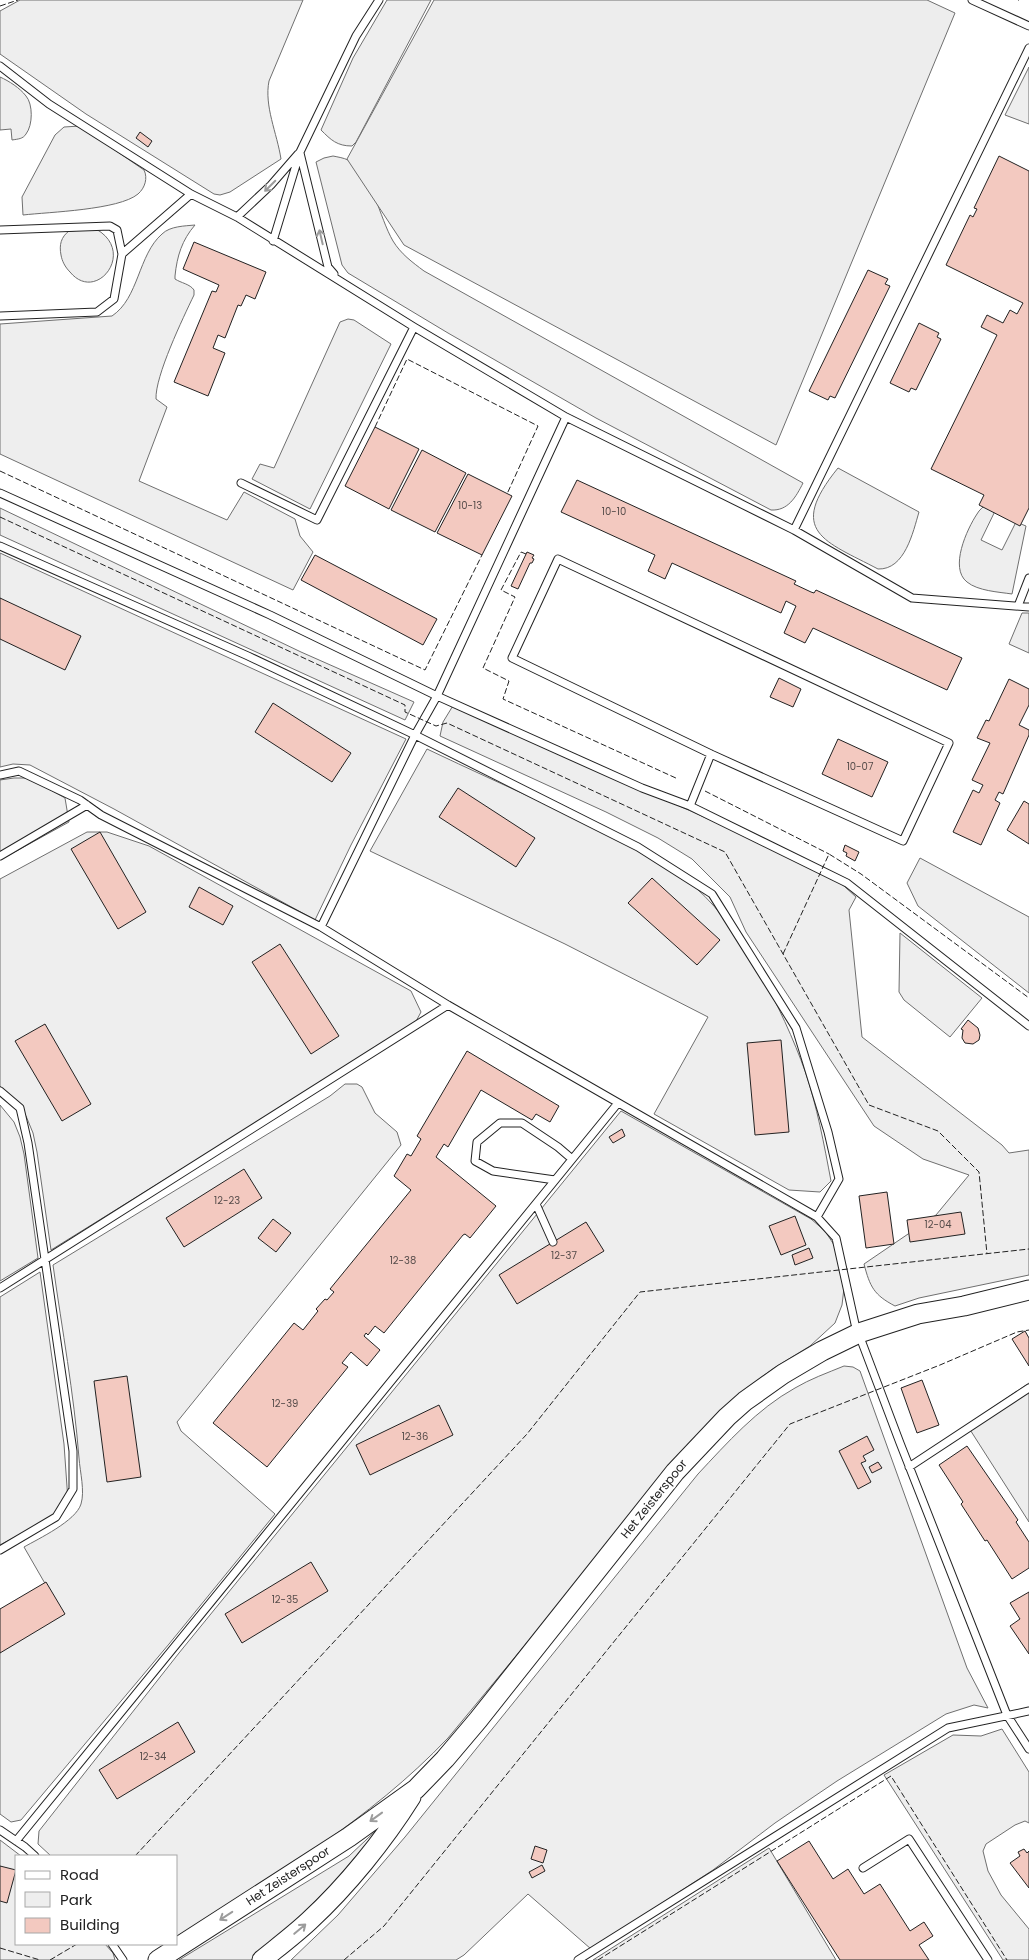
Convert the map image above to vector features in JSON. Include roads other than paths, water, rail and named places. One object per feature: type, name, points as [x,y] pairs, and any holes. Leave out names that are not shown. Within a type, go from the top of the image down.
[{"type":"street","name":"Het Zeisterspoor","points":[[964,1306],[1029,1290]]},
{"type":"street","name":"Het Zeisterspoor","points":[[158,1960],[349,1837],[416,1789],[445,1759],[472,1726],[675,1472],[745,1401],[783,1374],[822,1351],[859,1333],[918,1314],[1029,1298]]},
{"type":"street","name":"Het Zeisterspoor","points":[[262,1960],[310,1920],[352,1874],[393,1826],[416,1789]]},
{"type":"lane","points":[[273,241],[300,152],[356,36],[379,0]]},
{"type":"lane","points":[[972,0],[1029,26]]},
{"type":"lane","points":[[794,530],[1029,48]]},
{"type":"lane","points":[[0,66],[49,104],[190,194],[236,217],[414,327],[566,417],[794,530],[912,598],[1029,607]]},
{"type":"lane","points":[[236,217],[271,185],[300,152]]},
{"type":"lane","points":[[300,152],[328,268],[340,280]]},
{"type":"lane","points":[[122,254],[190,194]]},
{"type":"lane","points":[[0,230],[110,226],[117,230],[122,254],[114,299],[97,312],[0,316]]},
{"type":"lane","points":[[241,483],[317,520],[414,327]]},
{"type":"lane","points":[[321,928],[415,735],[437,696],[566,417]]},
{"type":"lane","points":[[0,494],[270,615],[437,696],[642,788],[690,806],[847,883],[1029,1026]]},
{"type":"lane","points":[[0,546],[248,656],[415,735],[638,847],[712,894],[796,1028],[828,1132],[839,1179],[817,1217]]},
{"type":"lane","points":[[558,559],[949,744],[903,841],[710,754],[512,658],[558,559]]},
{"type":"lane","points":[[1018,606],[1029,578]]},
{"type":"lane","points":[[690,806],[710,754]]},
{"type":"lane","points":[[0,775],[19,771],[80,800],[101,815],[321,928],[448,1005],[817,1217],[836,1238],[855,1324],[909,1467],[1007,1715],[1029,1749]]},
{"type":"lane","points":[[0,856],[87,806]]},
{"type":"lane","points":[[0,1288],[46,1261],[448,1005]]},
{"type":"lane","points":[[0,1091],[20,1108],[28,1143],[73,1452],[73,1489],[56,1517],[0,1550]]},
{"type":"lane","points":[[16,1841],[618,1103]]},
{"type":"lane","points":[[555,1180],[493,1171],[475,1161],[477,1142],[500,1123],[522,1123],[558,1147],[572,1159]]},
{"type":"lane","points":[[536,1204],[554,1242]]},
{"type":"lane","points":[[909,1467],[1029,1388]]},
{"type":"lane","points":[[578,1960],[948,1728],[1029,1711]]},
{"type":"lane","points":[[0,1830],[34,1855]]},
{"type":"lane","points":[[863,1868],[909,1839],[988,1960]]},
{"type":"lane","points":[[113,1945],[124,1960]]}]
